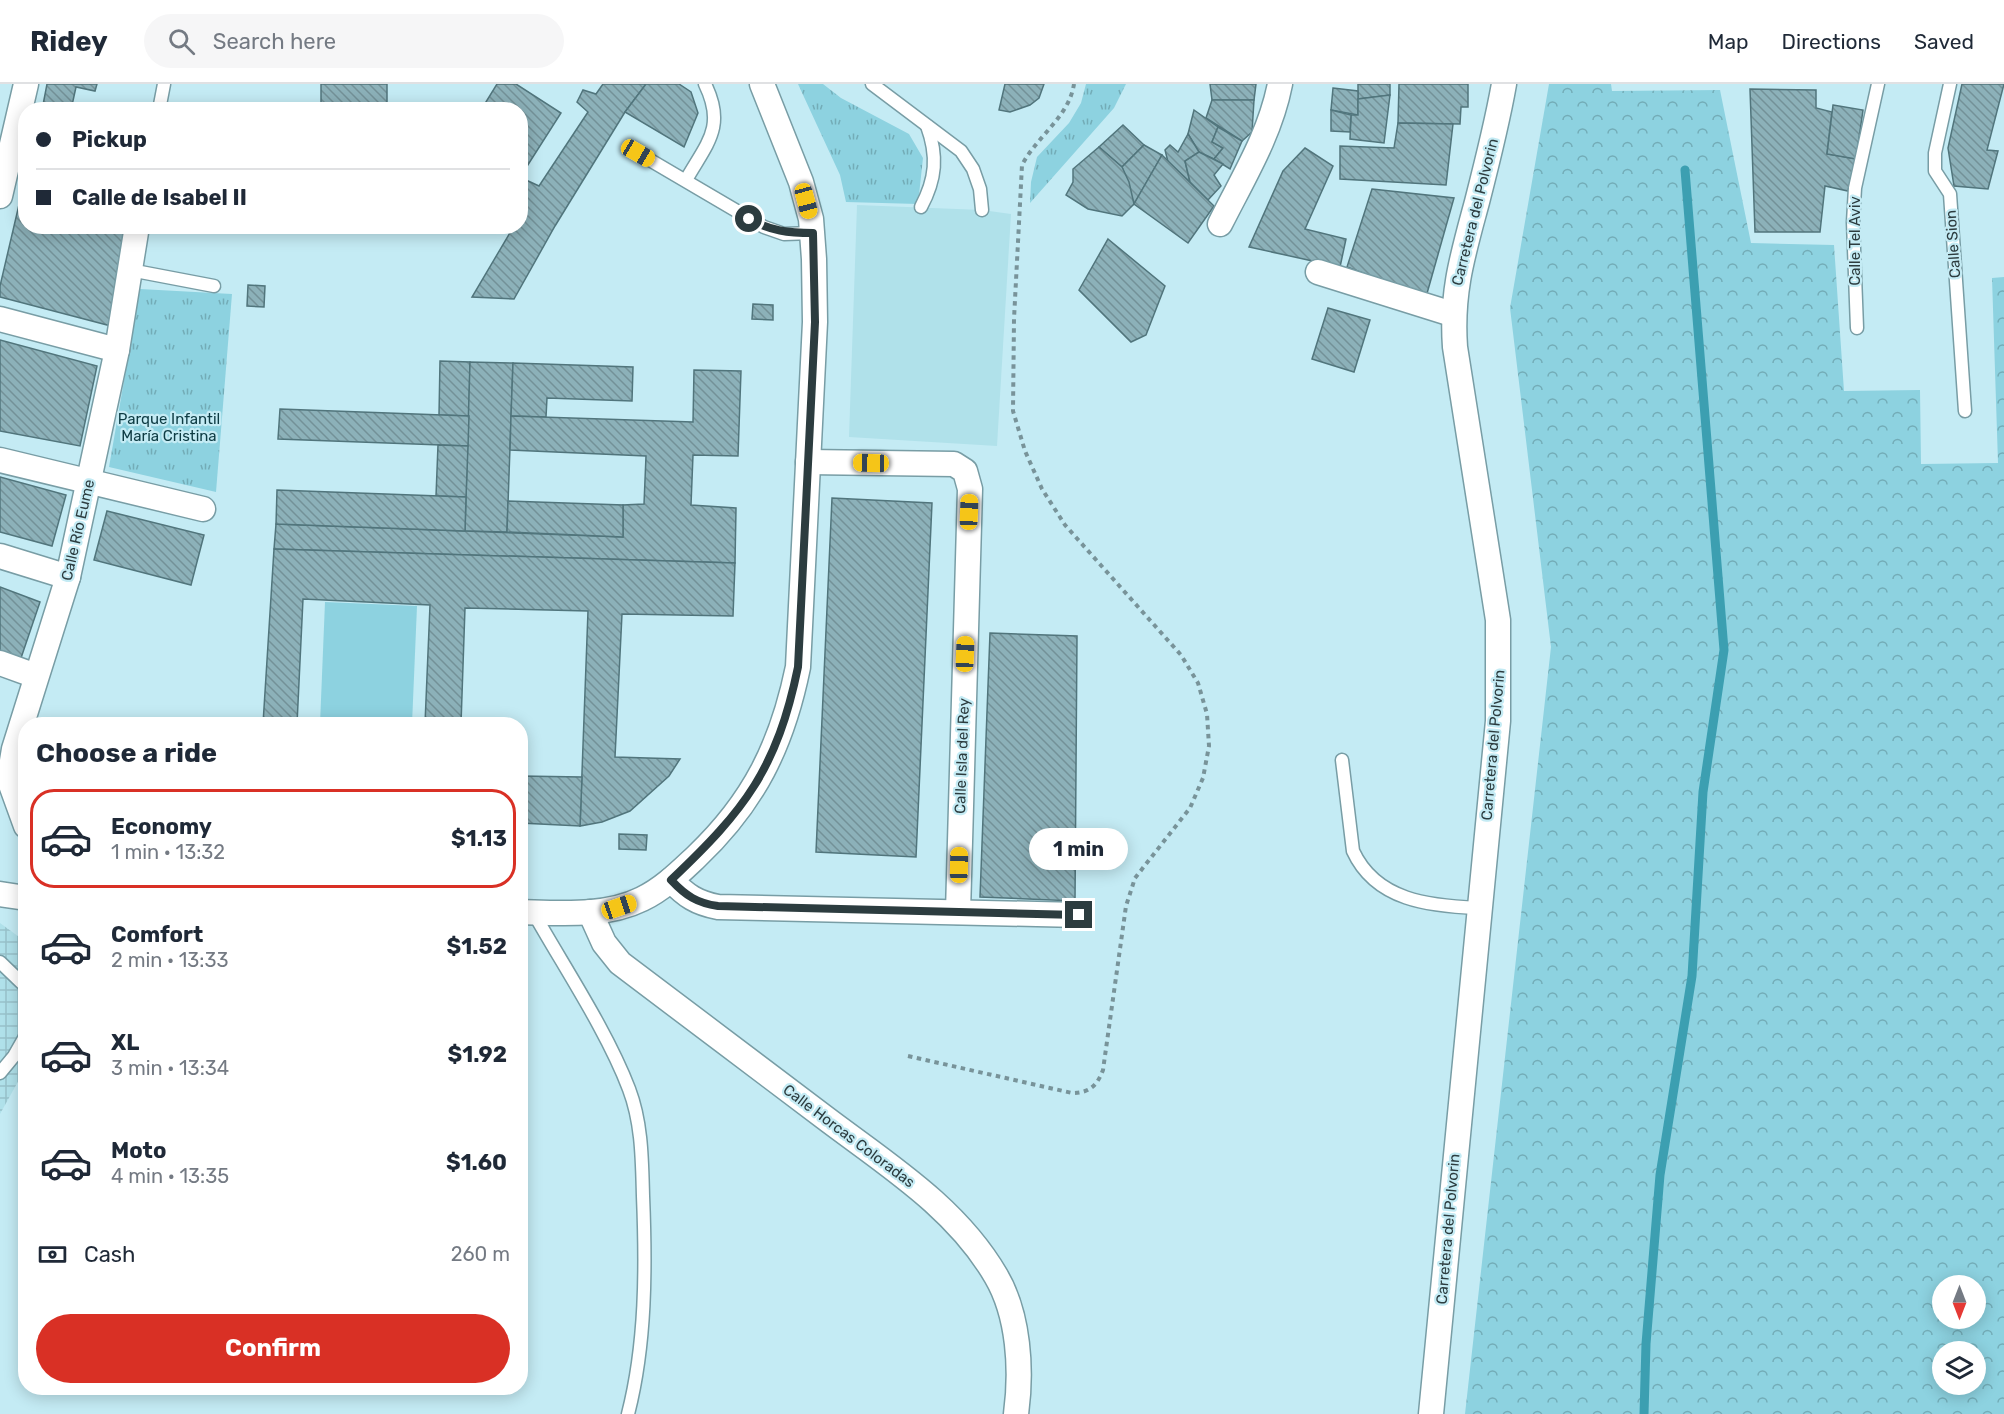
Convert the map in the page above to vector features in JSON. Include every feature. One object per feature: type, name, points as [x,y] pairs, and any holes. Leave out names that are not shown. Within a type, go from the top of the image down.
[{"type":"street","points":[[24,102],[26,84]]},
{"type":"street","points":[[528,912],[590,912],[619,907],[642,899],[671,880],[719,835],[744,803],[770,758],[790,706],[798,667],[815,322],[813,233],[801,182],[762,84]]},
{"type":"street","points":[[1220,224],[1266,134],[1280,84]]},
{"type":"street","name":"Carretera del Polvorin","points":[[1431,1414],[1478,908],[1498,721],[1498,620],[1455,347],[1452,314],[1456,283],[1494,135],[1504,84]]},
{"type":"street","points":[[0,196],[18,152]]},
{"type":"street","name":"Calle Río Eume","points":[[24,717],[68,577],[117,350],[136,234]]},
{"type":"street","points":[[1318,272],[1452,314]]},
{"type":"street","points":[[0,319],[117,350]]},
{"type":"street","points":[[0,460],[203,509]]},
{"type":"street","name":"Calle Isla del Rey","points":[[808,462],[954,464],[965,471],[970,489],[958,912]]},
{"type":"street","points":[[0,556],[68,577]]},
{"type":"street","points":[[0,663],[36,676]]},
{"type":"street","name":"Calle Río Eume","points":[[18,736],[9,779],[18,804]]},
{"type":"street","points":[[671,880],[684,894],[700,904],[718,906],[1079,915]]},
{"type":"street","points":[[0,894],[18,897]]},
{"type":"street","name":"Calle Horcas Coloradas","points":[[590,912],[604,943],[620,963],[915,1186],[961,1227],[997,1278],[1008,1306],[1016,1340],[1019,1370],[1016,1414]]},
{"type":"lane","points":[[161,102],[164,84]]},
{"type":"lane","points":[[686,180],[712,135],[715,104],[705,84]]},
{"type":"lane","points":[[872,84],[927,126],[946,136],[961,151],[973,169],[980,189],[982,210]]},
{"type":"lane","name":"Calle Tel Aviv","points":[[1857,328],[1853,222],[1855,188],[1878,84]]},
{"type":"lane","name":"Calle Sion","points":[[1950,84],[1935,153],[1935,171],[1950,194],[1965,411]]},
{"type":"lane","points":[[921,207],[931,188],[935,167],[934,145],[927,126]]},
{"type":"lane","points":[[638,153],[764,227],[784,234],[813,233]]},
{"type":"lane","points":[[130,270],[214,286]]},
{"type":"lane","points":[[1342,760],[1353,851],[1359,865],[1392,894],[1436,905],[1478,908]]},
{"type":"lane","points":[[528,914],[620,1066],[636,1111],[641,1141],[646,1267],[636,1371],[628,1414]]},
{"type":"lane","points":[[0,962],[18,979]]},
{"type":"lane","points":[[0,1073],[18,1049]]},
{"type":"path","points":[[908,1056],[1072,1093],[1085,1093],[1098,1084],[1103,1070],[1126,906],[1135,878],[1190,808],[1203,778],[1209,746],[1207,714],[1198,683],[1181,655],[1065,525],[1042,489],[1025,452],[1013,411],[1014,319],[1021,172],[1030,150],[1060,117],[1074,84]]},
{"type":"shaded area","points":[[857,205],[982,210],[1011,214],[997,446],[849,437]]},
{"type":"shaded area","points":[[0,923],[18,936],[18,1082],[0,1114]]},
{"type":"green space","points":[[798,84],[823,84],[841,98],[909,134],[923,158],[918,204],[846,202],[840,175]]},
{"type":"green space","points":[[1086,84],[1126,84],[1114,108],[1030,203],[1031,182],[1037,157],[1069,123],[1081,103]]},
{"type":"green space","points":[[1549,84],[1611,84],[1612,91],[1720,90],[1751,243],[1834,245],[1844,391],[1920,390],[1921,464],[1998,463],[1992,278],[2004,277],[2004,1414],[1465,1414],[1551,647],[1510,308]]},
{"type":"green space","name":"Parque Infantil María Cristina","points":[[140,289],[232,294],[216,492],[109,467]]},
{"type":"green space","points":[[325,602],[417,606],[412,717],[320,717]]},
{"type":"building","points":[[47,84],[97,84],[95,91],[76,87],[73,102],[44,102]]},
{"type":"building","points":[[321,84],[387,84],[387,102],[321,102]]},
{"type":"building","points":[[497,84],[516,84],[561,113],[528,165],[528,102],[486,102]]},
{"type":"building","points":[[603,84],[646,84],[625,112],[555,226],[514,299],[472,297],[509,234],[528,234],[528,181],[539,186],[588,112],[577,102],[583,90],[596,94]]},
{"type":"building","points":[[646,84],[679,84],[691,92],[698,113],[684,147],[625,112]]},
{"type":"building","points":[[1005,84],[1044,84],[1039,98],[1030,105],[1010,112],[999,110]]},
{"type":"building","points":[[1210,84],[1256,84],[1254,100],[1212,100]]},
{"type":"building","points":[[1358,84],[1390,84],[1390,95],[1358,99]]},
{"type":"building","points":[[1399,84],[1468,84],[1468,107],[1461,107],[1460,124],[1398,123]]},
{"type":"building","points":[[1962,84],[2004,84],[1987,150],[1998,151],[1988,189],[1954,186],[1948,148]]},
{"type":"building","points":[[1333,88],[1358,91],[1358,115],[1331,110]]},
{"type":"building","points":[[1750,89],[1816,90],[1816,108],[1832,112],[1827,154],[1856,159],[1848,191],[1825,186],[1820,232],[1755,232]]},
{"type":"building","points":[[1390,95],[1384,143],[1350,139],[1351,115],[1358,115],[1358,99]]},
{"type":"building","points":[[1212,100],[1254,100],[1252,132],[1242,141],[1206,118]]},
{"type":"building","points":[[1833,105],[1863,110],[1856,159],[1827,154]]},
{"type":"building","points":[[1194,110],[1218,127],[1212,142],[1223,148],[1214,159],[1199,152],[1188,134]]},
{"type":"building","points":[[1331,110],[1351,115],[1350,132],[1331,131]]},
{"type":"building","points":[[1398,123],[1453,124],[1446,185],[1340,179],[1340,146],[1394,148]]},
{"type":"building","points":[[1123,125],[1144,145],[1122,167],[1099,147]]},
{"type":"building","points":[[1218,127],[1242,141],[1230,169],[1214,159],[1223,148],[1212,142]]},
{"type":"building","points":[[1188,134],[1199,152],[1185,161],[1190,182],[1168,162],[1165,150],[1170,145],[1178,152]]},
{"type":"building","points":[[1144,145],[1162,155],[1134,204],[1122,167]]},
{"type":"building","points":[[1099,147],[1122,167],[1129,182],[1134,204],[1122,216],[1088,209],[1066,195],[1073,182],[1073,169]]},
{"type":"building","points":[[1305,148],[1333,166],[1305,229],[1346,239],[1340,267],[1249,247],[1283,171]]},
{"type":"building","points":[[1199,152],[1223,164],[1214,175],[1221,186],[1208,200],[1190,182],[1185,161]]},
{"type":"building","points":[[1162,155],[1214,206],[1188,243],[1134,204]]},
{"type":"building","points":[[1372,189],[1454,198],[1426,297],[1347,267]]},
{"type":"building","points":[[18,209],[18,234],[128,234],[111,326],[0,297],[0,286]]},
{"type":"building","points":[[1108,239],[1165,286],[1146,335],[1131,342],[1079,290]]},
{"type":"building","points":[[248,285],[265,286],[264,307],[247,306]]},
{"type":"building","points":[[753,304],[773,305],[773,320],[752,319]]},
{"type":"building","points":[[1328,308],[1370,320],[1354,372],[1312,359]]},
{"type":"building","points":[[0,340],[97,366],[80,446],[0,431]]},
{"type":"building","points":[[440,361],[470,362],[469,416],[439,415]]},
{"type":"building","points":[[470,362],[513,363],[507,532],[465,531]]},
{"type":"building","points":[[513,363],[633,367],[632,401],[547,398],[546,417],[511,416]]},
{"type":"building","points":[[694,370],[741,371],[738,456],[693,455],[691,505],[736,508],[735,563],[274,549],[276,524],[623,537],[623,505],[644,504],[646,456],[510,450],[511,416],[693,422]]},
{"type":"building","points":[[280,409],[469,416],[468,446],[278,439]]},
{"type":"building","points":[[438,445],[468,446],[466,497],[436,496]]},
{"type":"building","points":[[0,477],[66,495],[52,546],[0,532]]},
{"type":"building","points":[[277,490],[466,497],[465,531],[276,524]]},
{"type":"building","points":[[832,498],[932,503],[916,857],[816,852]]},
{"type":"building","points":[[508,501],[623,505],[623,537],[507,532]]},
{"type":"building","points":[[107,511],[204,535],[191,585],[94,560]]},
{"type":"building","points":[[274,549],[735,563],[733,616],[622,614],[615,757],[680,759],[669,776],[630,811],[602,822],[580,826],[588,611],[465,608],[461,717],[425,717],[430,605],[303,599],[297,717],[263,717]]},
{"type":"building","points":[[0,587],[40,602],[20,661],[0,652]]},
{"type":"building","points":[[990,633],[1077,636],[1075,901],[980,897]]},
{"type":"building","points":[[528,776],[582,777],[580,826],[528,823]]},
{"type":"building","points":[[619,834],[647,835],[646,850],[619,849]]},
{"type":"waterway","points":[[1644,1414],[1646,1344],[1660,1175],[1692,976],[1703,792],[1724,650],[1685,170]]},
{"type":"route","points":[[749,219],[784,234],[813,233],[815,322],[798,667],[790,706],[778,741],[762,775],[719,835],[671,880],[684,894],[700,904],[718,906],[1079,915]]}]
